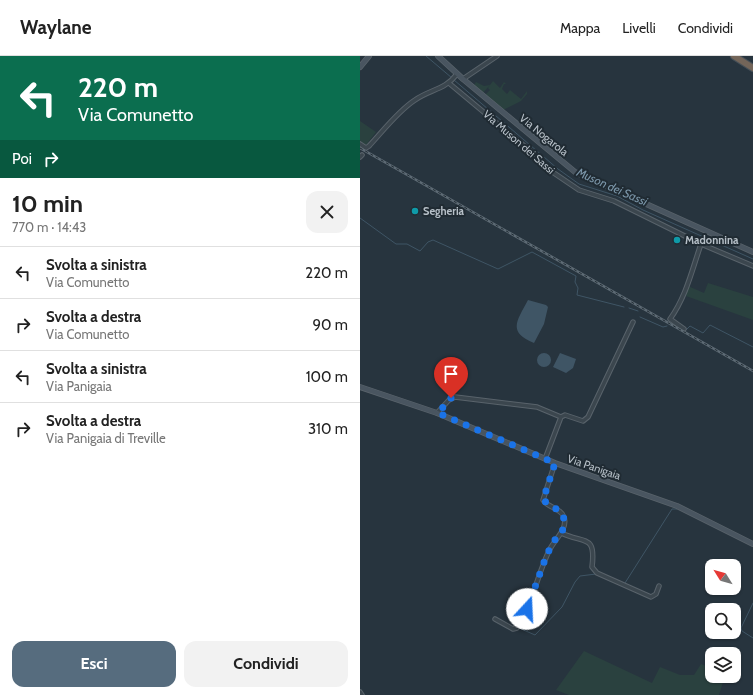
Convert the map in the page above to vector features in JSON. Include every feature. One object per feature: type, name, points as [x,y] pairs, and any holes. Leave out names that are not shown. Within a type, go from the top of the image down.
[{"type":"highway","points":[[734,56],[753,68]]},
{"type":"street","points":[[360,67],[369,56]]},
{"type":"street","name":"Via Nogarola","points":[[438,56],[457,75],[575,172],[753,252]]},
{"type":"street","points":[[463,79],[497,56]]},
{"type":"street","points":[[360,144],[368,147],[414,101],[426,93],[450,83],[457,75]]},
{"type":"street","name":"Via Muson dei Sassi","points":[[450,83],[540,159],[548,169],[574,188],[614,201],[701,244],[753,266]]},
{"type":"street","points":[[684,329],[670,319],[686,293],[692,266],[701,244]]},
{"type":"street","points":[[438,413],[449,400],[456,397],[537,407],[561,417],[565,416],[583,421],[587,419],[633,322]]},
{"type":"street","name":"Via Panigaia","points":[[360,387],[438,413],[555,463],[677,506],[753,544]]},
{"type":"street","points":[[545,459],[561,417]]},
{"type":"street","points":[[495,619],[513,629],[517,628],[527,609],[547,554],[556,538],[561,533],[565,522],[564,516],[543,500],[555,463]]},
{"type":"street","points":[[561,533],[588,542],[592,545],[594,551],[592,567],[597,573],[651,597],[656,594],[659,586]]},
{"type":"green space","points":[[493,81],[500,88],[504,82],[506,84],[504,84],[502,89],[507,94],[510,90],[521,99],[527,91],[527,94],[521,101],[503,110],[485,95],[490,90],[488,88]]},
{"type":"green space","points":[[476,82],[484,86],[490,85],[483,93],[474,85]]},
{"type":"green space","points":[[360,121],[376,132],[366,145],[360,142]]},
{"type":"green space","points":[[708,283],[753,297],[753,320],[686,296],[688,286],[704,293]]},
{"type":"green space","points":[[584,651],[652,683],[660,667],[680,675],[694,675],[701,664],[705,665],[705,683],[723,683],[719,695],[569,695],[556,690]]},
{"type":"water","points":[[528,300],[546,305],[548,307],[544,324],[534,343],[520,335],[517,330],[520,314]]},
{"type":"water","points":[[541,353],[547,353],[551,357],[551,363],[547,367],[541,367],[537,363],[537,357]]},
{"type":"water","points":[[560,353],[576,359],[573,368],[566,373],[553,367]]},
{"type":"waterway","name":"Muson dei Sassi","points":[[426,56],[452,78]]},
{"type":"waterway","name":"Muson dei Sassi","points":[[454,80],[558,169],[579,184],[617,196],[643,210],[753,259]]},
{"type":"waterway","points":[[360,218],[396,244],[407,244],[420,251],[428,242],[433,240],[498,269],[532,252],[576,276],[575,282],[578,288],[577,295],[624,307]]},
{"type":"waterway","points":[[629,308],[638,311]]},
{"type":"waterway","points":[[640,317],[663,327],[667,326]]},
{"type":"waterway","points":[[686,330],[690,326],[703,333],[710,325],[753,347]]},
{"type":"waterway","points":[[625,583],[672,509],[677,509]]},
{"type":"waterway","points":[[519,628],[535,635],[562,607],[575,582],[580,576],[596,574],[623,586]]},
{"type":"waterway","points":[[753,603],[741,628],[742,631],[753,638]]},
{"type":"railway","points":[[360,148],[753,371]]},
{"type":"place","name":"Segheria","points":[[415,211]]},
{"type":"place","name":"Madonnina","points":[[677,240]]},
{"type":"route","points":[[451,398],[438,413],[555,463],[543,500],[546,504],[562,513],[565,519],[564,527],[547,554],[527,609]]}]
